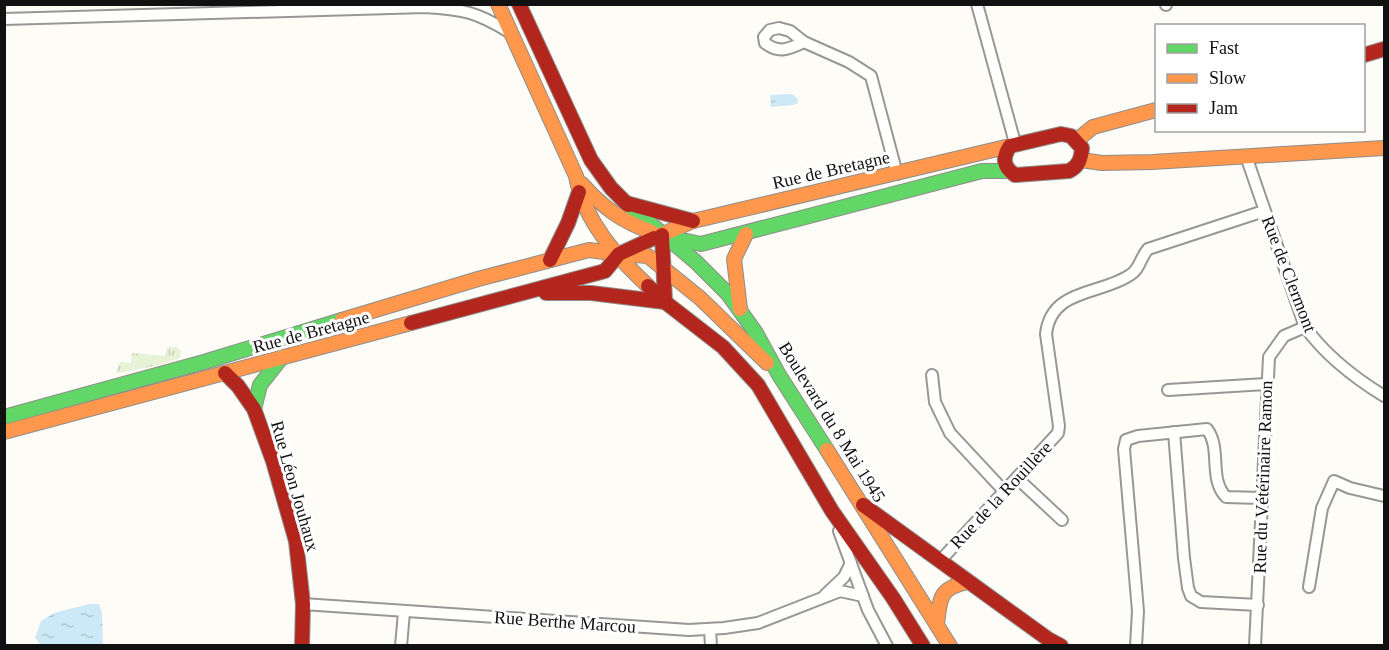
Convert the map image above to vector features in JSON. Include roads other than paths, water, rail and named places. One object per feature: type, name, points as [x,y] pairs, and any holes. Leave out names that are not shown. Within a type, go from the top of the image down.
[{"type":"main road","points":[[498,4],[576,176],[579,192],[595,227],[642,281],[723,347],[758,385],[832,511],[923,645]]},
{"type":"main road","name":"Boulevard du 8 Mai 1945","points":[[519,4],[591,160],[623,202],[705,271],[740,309],[769,352],[779,375],[950,645]]},
{"type":"main road","points":[[1365,55],[1384,49]]},
{"type":"main road","points":[[1155,110],[1093,127],[1077,140],[1082,148],[1082,160],[1102,164],[1384,148]]},
{"type":"main road","name":"Rue de Bretagne","points":[[4,432],[605,271],[619,254],[693,221],[1062,134],[1077,140]]},
{"type":"main road","points":[[1009,171],[1004,163],[1003,155],[1013,145]]},
{"type":"main road","name":"Rue de Bretagne","points":[[663,235],[701,244],[982,171],[1009,171],[1015,175],[1068,171],[1077,168],[1082,160]]},
{"type":"main road","points":[[576,176],[599,204],[613,215],[635,226],[663,235],[665,302]]},
{"type":"main road","points":[[550,260],[568,223],[579,192]]},
{"type":"main road","points":[[623,202],[693,221]]},
{"type":"main road","points":[[740,309],[734,259],[746,234]]},
{"type":"main road","name":"Rue de Bretagne","points":[[4,417],[204,362],[376,309],[550,260],[589,250],[619,254]]},
{"type":"main road","points":[[619,254],[648,256],[700,298],[779,375]]},
{"type":"main road","points":[[526,293],[591,293],[665,302]]},
{"type":"main road","name":"Rue Léon Jouhaux","points":[[254,409],[260,385],[282,357]]},
{"type":"main road","name":"Rue Léon Jouhaux","points":[[225,373],[238,386],[254,409],[273,461],[296,541],[303,604],[302,645]]},
{"type":"main road","points":[[863,505],[1048,639],[1061,645]]},
{"type":"main road","points":[[937,625],[939,602],[944,590],[952,584],[968,582]]},
{"type":"street","points":[[977,4],[1013,145]]},
{"type":"street","points":[[4,19],[428,6],[469,12],[511,33]]},
{"type":"street","points":[[804,42],[849,62],[871,76],[897,174]]},
{"type":"street","name":"Rue de Clermont","points":[[1246,156],[1305,327],[1315,341],[1338,364],[1384,396]]},
{"type":"street","name":"Rue de la Rouillère","points":[[940,561],[1058,433],[1059,426],[1046,334],[1048,321],[1061,305],[1076,295],[1127,277],[1138,269],[1142,256],[1148,249],[1264,211]]},
{"type":"street","name":"Rue du Vétérinaire Ramon","points":[[1255,645],[1269,357],[1276,344],[1284,336],[1305,327]]},
{"type":"street","points":[[932,375],[935,402],[950,433],[1005,491]]},
{"type":"street","points":[[1168,390],[1266,384]]},
{"type":"street","points":[[1136,645],[1138,610],[1124,449],[1126,440],[1138,436],[1207,429],[1213,437],[1217,488],[1226,497],[1262,498]]},
{"type":"street","points":[[1174,432],[1188,588],[1191,596],[1201,602],[1258,605]]},
{"type":"street","points":[[1017,478],[1062,520]]},
{"type":"street","points":[[1309,587],[1322,508],[1334,481],[1350,488],[1384,496]]},
{"type":"street","points":[[832,511],[873,622],[887,645]]},
{"type":"street","name":"Rue Berthe Marcou","points":[[822,597],[844,577],[851,563]]},
{"type":"street","name":"Rue Berthe Marcou","points":[[303,604],[689,630],[758,623],[840,591],[863,596]]},
{"type":"street","points":[[401,645],[404,612]]},
{"type":"street","points":[[710,629],[711,645]]},
{"type":"water","points":[[792,94],[798,99],[798,103],[771,107],[770,95]]},
{"type":"water","points":[[89,604],[99,604],[102,613],[103,645],[41,645],[35,638],[41,621],[54,613]]}]
